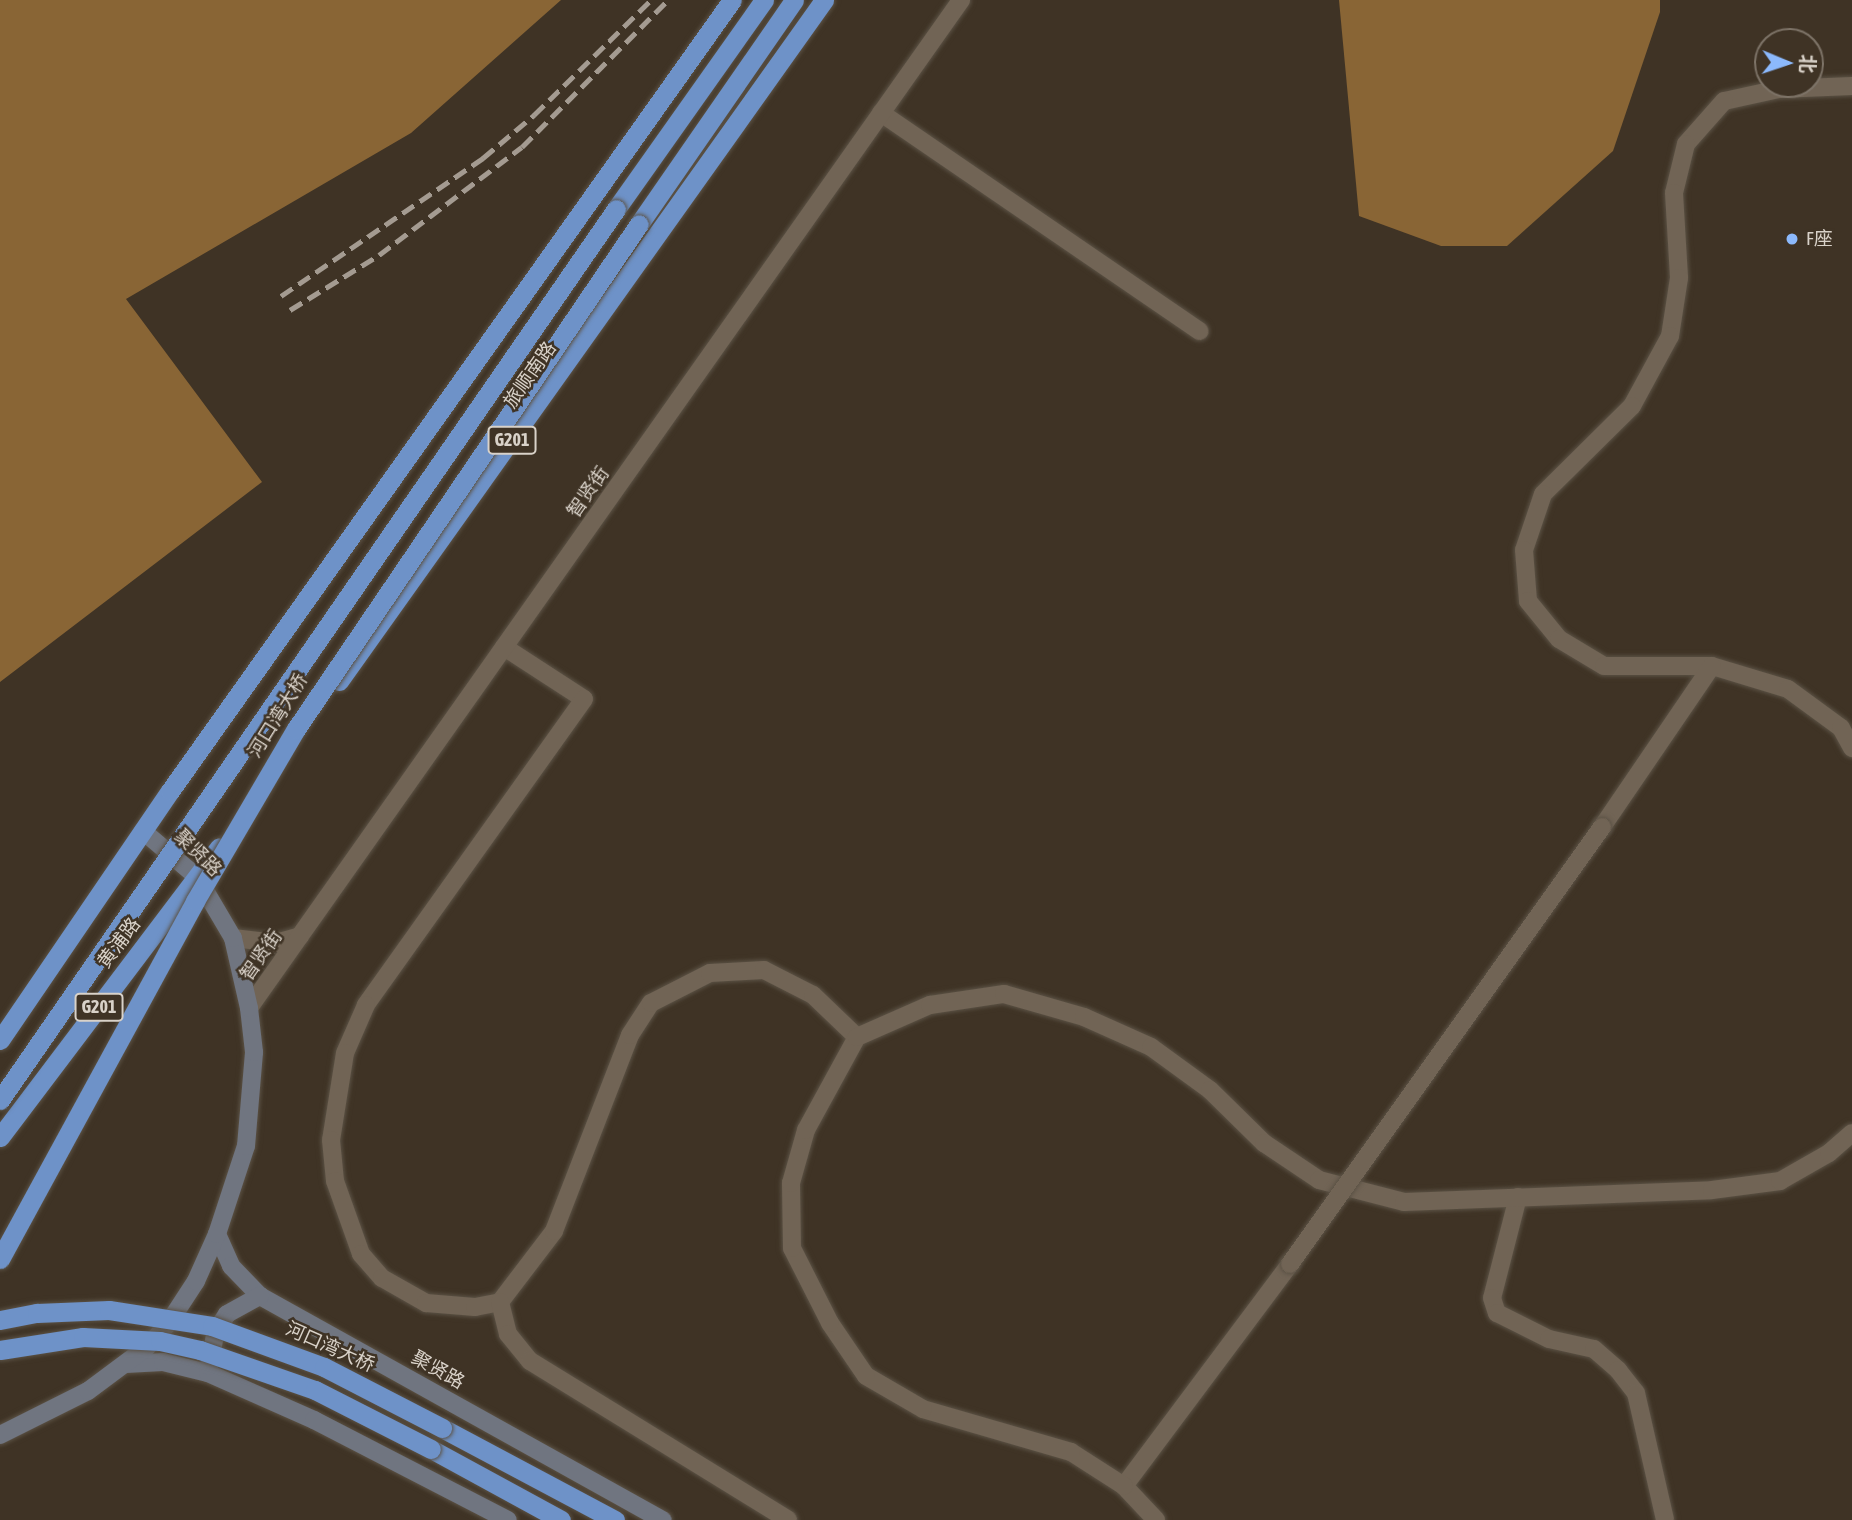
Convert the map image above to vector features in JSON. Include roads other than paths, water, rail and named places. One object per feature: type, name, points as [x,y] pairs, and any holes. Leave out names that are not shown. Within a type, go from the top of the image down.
[{"type":"highway","points":[[0,1040],[143,831],[732,0]]},
{"type":"highway","name":"河口湾大桥","points":[[0,1100],[616,209],[764,0]]},
{"type":"highway","name":"河口湾大桥","points":[[0,1259],[195,901],[296,729],[794,0]]},
{"type":"highway","name":"旅顺南路","points":[[197,877],[824,0]]},
{"type":"highway","name":"黄浦路","points":[[0,1137],[197,877]]},
{"type":"highway","name":"河口湾大桥","points":[[0,1320],[37,1313],[109,1310],[212,1326],[324,1367],[615,1520]]},
{"type":"highway","points":[[0,1350],[83,1337],[160,1341],[200,1350],[314,1390],[431,1449],[561,1520]]},
{"type":"main road","name":"聚贤路","points":[[0,1435],[53,1411],[123,1364],[168,1324],[217,1234],[249,1122],[254,1052],[249,1007],[233,939],[197,877],[143,831]]},
{"type":"main road","name":"聚贤路","points":[[217,1234],[231,1266],[260,1296],[663,1520]]},
{"type":"main road","points":[[208,1373],[210,1349],[228,1314],[260,1296]]},
{"type":"main road","points":[[123,1364],[163,1362],[208,1373],[325,1425],[508,1520]]},
{"type":"street","name":"智贤街","points":[[249,1007],[961,0]]},
{"type":"street","points":[[1852,86],[1779,89],[1724,101],[1686,144],[1674,193],[1679,278],[1670,336],[1632,406],[1543,494],[1524,550],[1528,600],[1559,639],[1604,666],[1712,666],[1788,689],[1841,728],[1852,748]]},
{"type":"street","points":[[881,113],[1199,331]]},
{"type":"street","points":[[504,647],[584,699],[366,1005],[345,1053],[331,1140],[335,1181],[345,1218],[361,1254],[382,1278],[426,1303],[475,1307],[500,1301],[554,1231],[629,1035],[651,1003],[710,973],[764,970],[814,995],[858,1037]]},
{"type":"street","points":[[1124,1486],[1290,1264],[1602,827],[1712,666]]},
{"type":"street","points":[[233,939],[276,943],[300,936]]},
{"type":"street","points":[[1156,1520],[1124,1486],[1071,1452],[923,1409],[866,1376],[830,1324],[792,1248],[792,1183],[806,1130],[858,1037],[930,1005],[1004,994],[1084,1017],[1151,1047],[1210,1090],[1264,1143],[1319,1180],[1404,1202],[1712,1190],[1780,1181],[1829,1153],[1852,1133]]},
{"type":"street","points":[[1518,1198],[1492,1298],[1497,1313],[1549,1339],[1594,1349],[1618,1370],[1636,1393],[1665,1520]]},
{"type":"street","points":[[500,1301],[508,1334],[530,1361],[788,1520]]},
{"type":"railway","points":[[281,296],[483,158],[534,115],[651,0]]},
{"type":"railway","points":[[290,310],[379,255],[522,147],[668,0]]},
{"type":"place","name":"F座","points":[[1792,239]]}]
